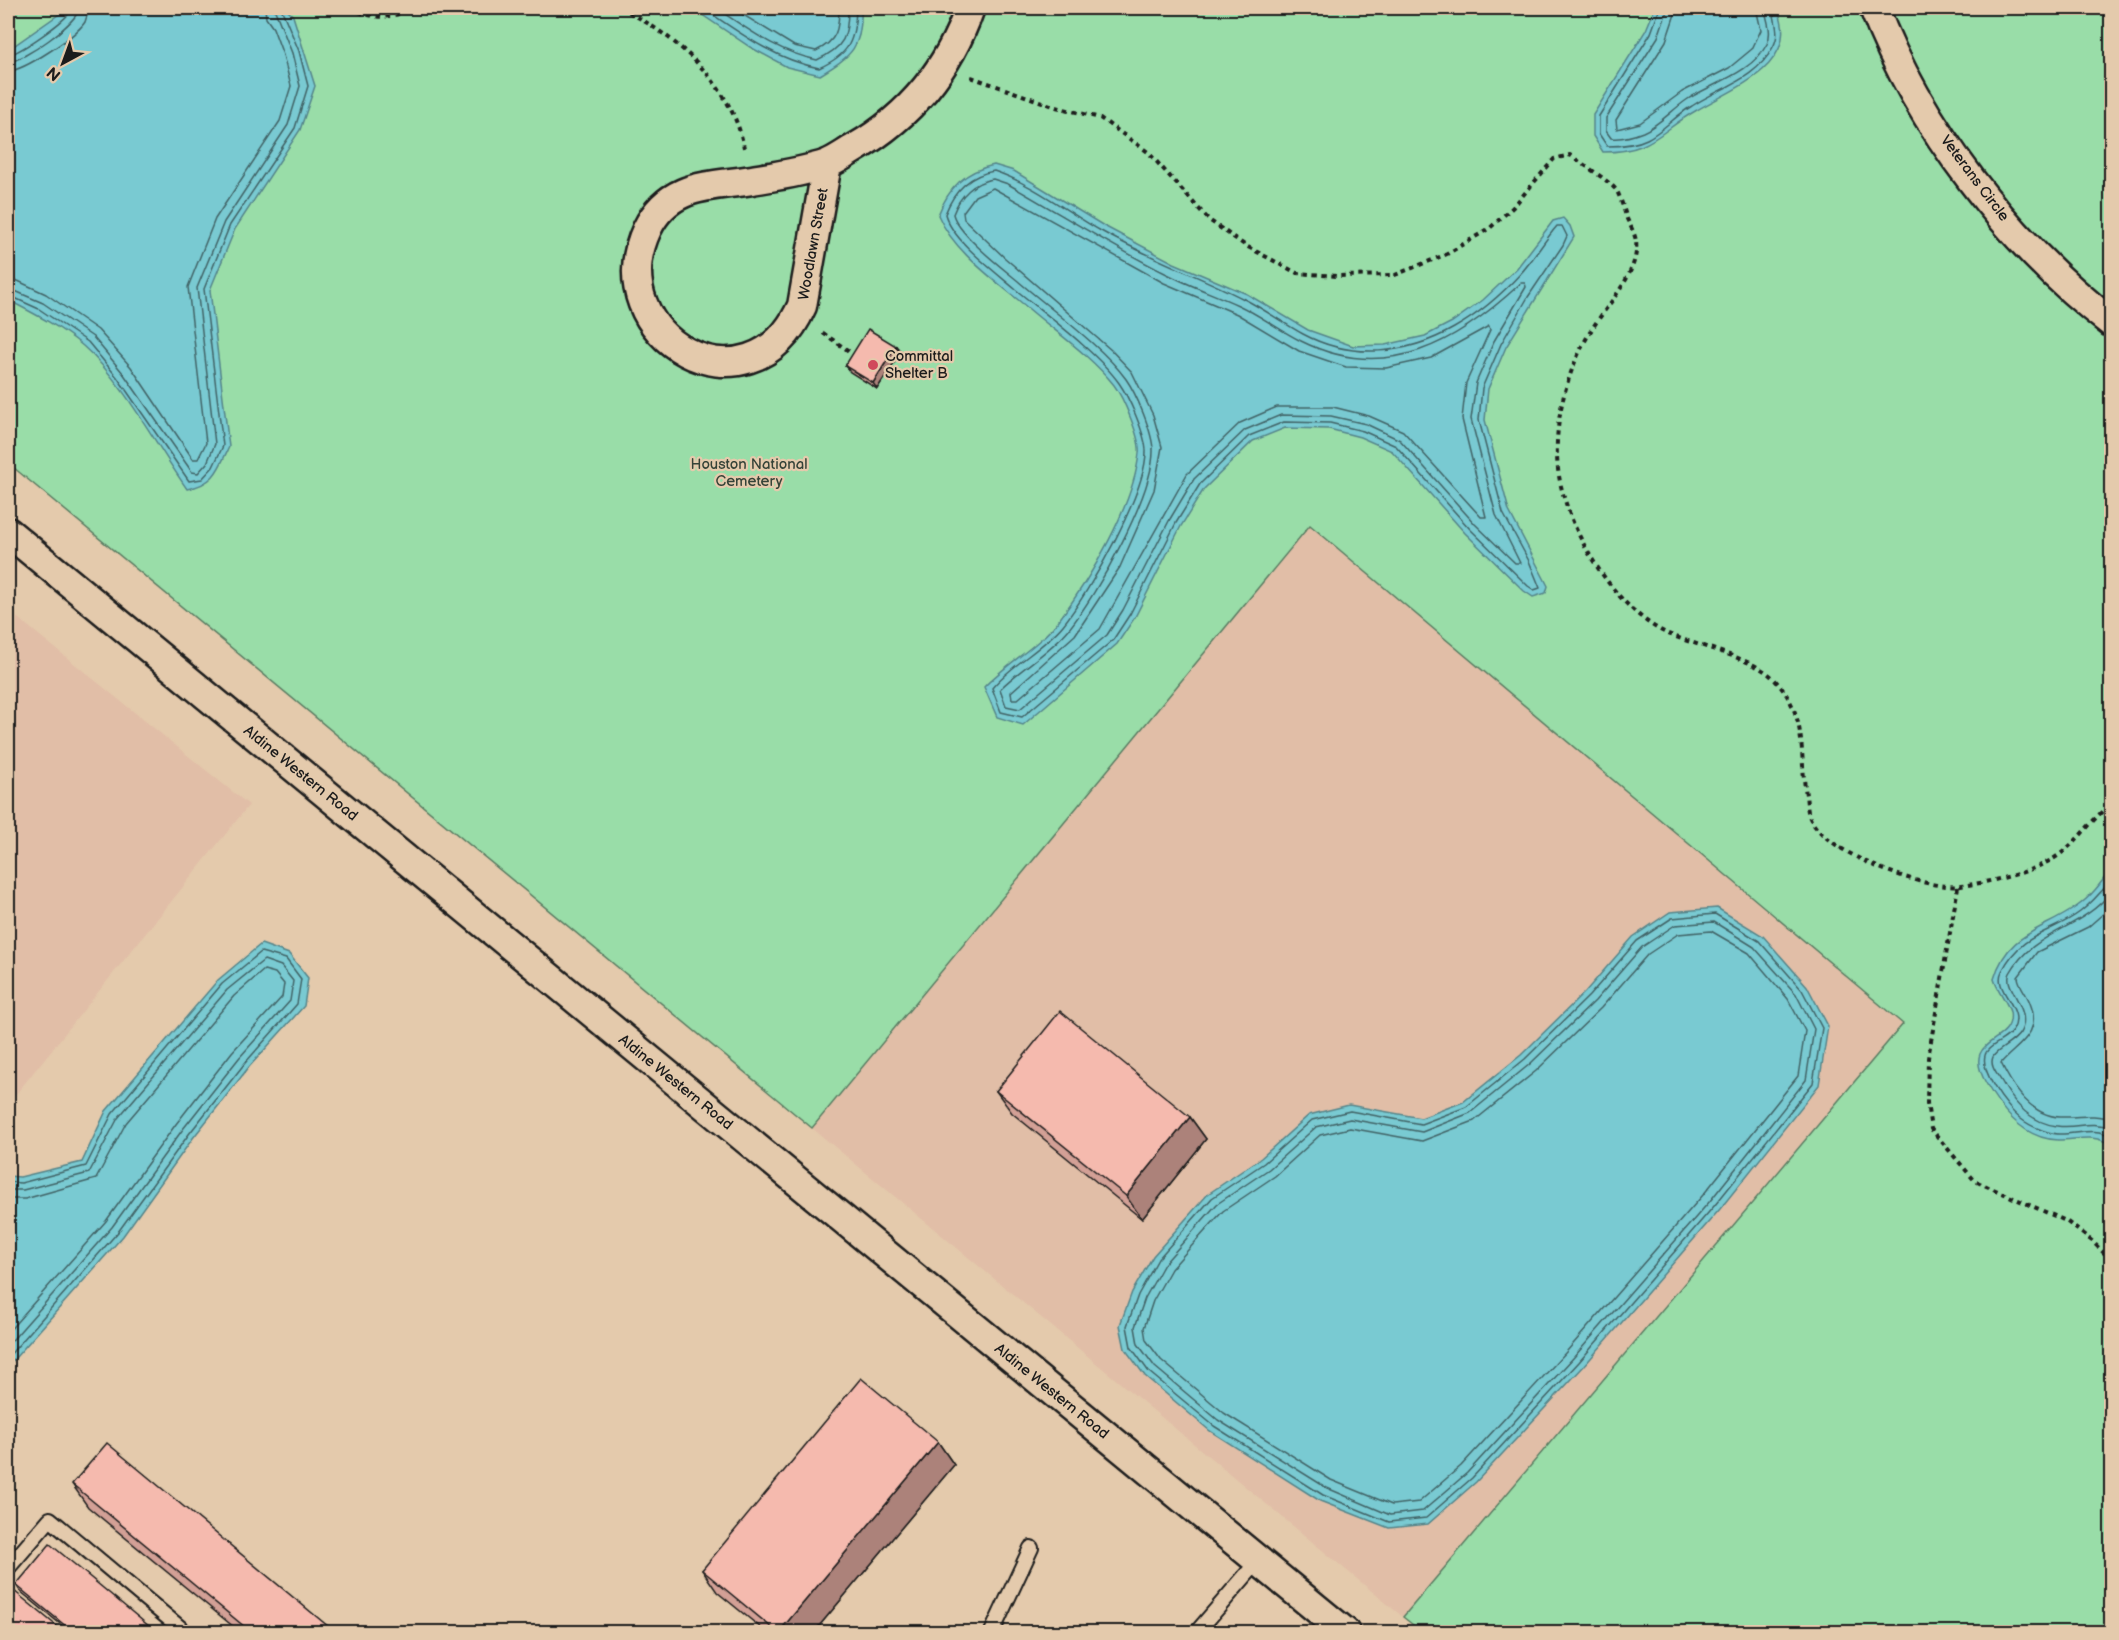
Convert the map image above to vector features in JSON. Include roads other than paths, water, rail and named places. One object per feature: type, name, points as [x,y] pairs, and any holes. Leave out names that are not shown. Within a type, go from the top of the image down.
[{"type":"street","name":"Woodlawn Street","points":[[828,164],[802,306],[777,342],[759,354],[738,363],[717,363],[692,357],[666,340],[647,315],[639,292],[636,262],[647,229],[665,204],[686,191],[716,183],[750,180],[828,164],[891,124],[911,106],[943,66],[970,8]]},
{"type":"street","name":"Veterans Circle","points":[[1875,13],[1921,103],[1970,177],[2028,246],[2112,323]]},
{"type":"street","name":"Aldine Western Road","points":[[8,532],[1345,1632]]},
{"type":"lane","points":[[8,1568],[50,1519],[185,1632]]},
{"type":"lane","points":[[992,1632],[1032,1548]]},
{"type":"lane","points":[[1197,1632],[1258,1561]]},
{"type":"water","points":[[68,8],[285,8],[293,16],[315,86],[300,130],[235,229],[210,290],[229,447],[214,475],[196,487],[187,489],[125,395],[98,360],[66,333],[8,300],[8,50]]},
{"type":"water","points":[[692,8],[861,8],[860,32],[848,55],[820,75],[787,67],[750,47]]},
{"type":"water","points":[[1655,8],[1777,8],[1783,28],[1781,44],[1773,59],[1761,72],[1684,118],[1654,139],[1633,149],[1603,152],[1593,136],[1593,115],[1646,30]]},
{"type":"water","points":[[994,165],[1014,171],[1104,226],[1174,263],[1247,294],[1308,330],[1353,346],[1385,345],[1425,336],[1452,322],[1483,300],[1517,268],[1553,221],[1563,218],[1570,226],[1574,237],[1506,347],[1488,389],[1485,420],[1509,511],[1548,586],[1546,593],[1533,597],[1524,591],[1465,533],[1392,451],[1360,437],[1329,429],[1285,428],[1253,441],[1204,489],[1181,526],[1135,617],[1117,644],[1023,725],[997,717],[984,687],[1051,629],[1084,584],[1120,518],[1135,473],[1139,447],[1131,418],[1114,385],[1105,374],[991,277],[966,254],[945,229],[938,215],[953,188],[966,176]]},
{"type":"water","points":[[2111,869],[2111,1145],[2092,1138],[2058,1140],[2046,1138],[2024,1129],[2006,1113],[1986,1083],[1980,1068],[1979,1056],[1983,1048],[2005,1031],[2010,1023],[2009,1008],[1994,979],[2000,963],[2017,941],[2081,903]]},
{"type":"water","points":[[1717,908],[1763,936],[1807,986],[1828,1026],[1819,1085],[1720,1209],[1584,1366],[1476,1482],[1428,1524],[1389,1528],[1320,1501],[1210,1431],[1145,1376],[1125,1349],[1120,1325],[1132,1292],[1153,1256],[1208,1194],[1261,1158],[1309,1115],[1349,1105],[1421,1118],[1463,1102],[1521,1055],[1585,992],[1633,937],[1670,912]]},
{"type":"water","points":[[261,944],[289,954],[308,978],[304,1006],[249,1067],[193,1138],[123,1236],[8,1366],[8,1176],[20,1177],[82,1162],[106,1111],[218,980]]},
{"type":"place","name":"Committal Shelter B","points":[[873,365]]},
{"type":"park label","name":"Houston National Cemetery","points":[[749,472]]}]
